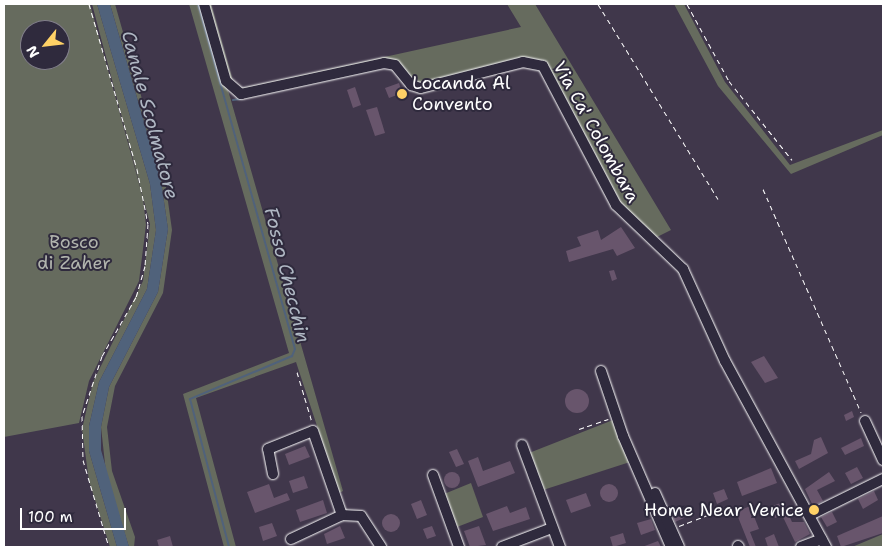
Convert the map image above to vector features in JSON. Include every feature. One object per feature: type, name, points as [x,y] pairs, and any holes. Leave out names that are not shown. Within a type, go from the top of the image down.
[{"type":"street","name":"Via Ca' Colombara","points":[[204,4],[226,81],[241,94],[384,63],[395,66],[415,88],[524,62],[543,66],[616,205],[684,269],[725,361],[824,543]]},
{"type":"street","points":[[601,371],[616,417],[671,547]]},
{"type":"street","points":[[865,421],[883,460]]},
{"type":"street","points":[[273,474],[268,449],[315,433],[342,515]]},
{"type":"street","points":[[522,445],[560,547]]},
{"type":"street","points":[[433,475],[459,547]]},
{"type":"street","points":[[810,515],[883,479]]},
{"type":"street","points":[[656,493],[679,547]]},
{"type":"street","points":[[291,539],[342,515],[361,516],[381,547]]},
{"type":"street","points":[[502,547],[552,528]]},
{"type":"street","points":[[801,547],[824,543]]},
{"type":"path","points":[[89,4],[137,169],[148,224],[145,266],[136,297],[102,356],[82,416],[83,460],[109,547]]},
{"type":"path","points":[[598,4],[718,199]]},
{"type":"path","points":[[687,4],[729,81],[792,160]]},
{"type":"path","points":[[763,188],[865,421]]},
{"type":"path","points":[[297,372],[315,433]]},
{"type":"path","points":[[579,429],[616,417]]},
{"type":"path","points":[[671,529],[715,512]]},
{"type":"green space","name":"Bosco di Zaher","points":[[4,4],[90,4],[143,198],[146,225],[139,281],[89,381],[79,423],[4,437]]},
{"type":"green space","points":[[92,4],[97,4],[150,184],[156,230],[147,289],[99,382],[89,426],[89,451],[117,547],[110,547],[89,481],[82,429],[93,382],[143,281],[150,224]]},
{"type":"green space","points":[[110,4],[115,4],[165,180],[172,230],[163,293],[115,386],[107,427],[112,471],[135,537],[134,547],[129,547],[106,473],[101,427],[109,387],[158,292],[168,229],[161,181]]},
{"type":"green space","points":[[189,4],[201,4],[230,97],[343,491],[339,493],[296,362],[196,398],[236,547],[224,547],[183,394],[289,353]]},
{"type":"green space","points":[[207,4],[211,4],[233,81],[242,88],[521,27],[507,4],[535,4],[671,230],[655,238],[621,209],[544,63],[416,85],[398,63],[247,92],[234,89]]},
{"type":"green space","points":[[674,4],[684,4],[725,82],[790,165],[883,130],[883,135],[791,174],[718,86]]},
{"type":"green space","points":[[613,420],[630,462],[543,490],[529,453]]},
{"type":"green space","points":[[471,483],[483,517],[457,527],[444,494]]},
{"type":"green space","points":[[883,534],[883,547],[852,547]]},
{"type":"water","points":[[97,4],[110,4],[161,181],[168,229],[158,292],[109,387],[101,427],[101,450],[129,547],[117,547],[89,451],[89,426],[99,382],[147,289],[156,230],[150,184]]},
{"type":"building","points":[[399,83],[402,93],[389,98],[385,88]]},
{"type":"building","points":[[355,87],[361,105],[353,108],[347,90]]},
{"type":"building","points":[[377,107],[385,133],[375,136],[366,110]]},
{"type":"building","points":[[621,227],[635,248],[617,256],[613,249],[569,262],[566,251],[581,246],[577,237],[598,230],[601,240]]},
{"type":"building","points":[[614,270],[617,279],[612,281],[609,271]]},
{"type":"building","points":[[764,356],[778,378],[765,383],[751,362]]},
{"type":"building","points":[[577,389],[585,393],[589,401],[585,409],[577,413],[569,409],[565,401],[569,393]]},
{"type":"building","points":[[852,411],[854,417],[846,421],[844,415]]},
{"type":"building","points":[[821,437],[828,453],[799,469],[795,461],[811,454],[814,440]]},
{"type":"building","points":[[861,438],[864,446],[845,455],[841,448]]},
{"type":"building","points":[[305,446],[310,457],[289,465],[285,454]]},
{"type":"building","points":[[457,449],[464,464],[456,467],[449,452]]},
{"type":"building","points":[[478,457],[483,471],[510,461],[515,473],[478,487],[468,461]]},
{"type":"building","points":[[857,467],[863,478],[851,484],[845,473]]},
{"type":"building","points":[[771,468],[777,483],[742,496],[737,482]]},
{"type":"building","points":[[449,472],[455,472],[460,477],[458,486],[449,488],[444,483],[444,477]]},
{"type":"building","points":[[829,472],[835,481],[817,490],[823,501],[813,506],[805,489]]},
{"type":"building","points":[[304,476],[308,488],[293,493],[289,481]]},
{"type":"building","points":[[269,484],[274,498],[287,493],[290,500],[255,513],[247,492]]},
{"type":"building","points":[[605,484],[613,484],[618,489],[616,500],[605,502],[600,497],[600,489]]},
{"type":"building","points":[[724,489],[728,499],[717,504],[713,493]]},
{"type":"building","points":[[874,491],[878,500],[863,509],[858,499]]},
{"type":"building","points":[[586,493],[591,506],[571,513],[566,500]]},
{"type":"building","points":[[323,500],[327,513],[300,522],[296,510]]},
{"type":"building","points":[[421,500],[427,515],[417,519],[411,504]]},
{"type":"building","points":[[783,502],[792,522],[804,522],[810,534],[795,542],[782,515],[775,518],[770,507]]},
{"type":"building","points":[[507,506],[510,513],[526,507],[530,519],[493,531],[486,514]]},
{"type":"building","points":[[679,506],[684,518],[675,522],[670,510]]},
{"type":"building","points":[[750,506],[759,529],[750,532],[756,547],[750,547],[736,512]]},
{"type":"building","points":[[832,512],[837,522],[827,527],[821,517]]},
{"type":"building","points":[[387,514],[395,514],[400,519],[398,530],[387,532],[382,527],[382,519]]},
{"type":"building","points":[[883,516],[883,533],[841,547],[837,536]]},
{"type":"building","points":[[651,519],[655,530],[641,535],[637,523]]},
{"type":"building","points":[[272,523],[277,536],[263,541],[259,527]]},
{"type":"building","points":[[340,526],[345,538],[327,544],[324,534]]},
{"type":"building","points":[[432,526],[436,536],[427,539],[423,529]]},
{"type":"building","points":[[479,526],[486,545],[470,547],[464,531]]},
{"type":"building","points":[[623,533],[626,543],[613,547],[610,537]]},
{"type":"building","points":[[774,534],[779,547],[768,547],[765,538]]},
{"type":"building","points":[[170,536],[173,547],[159,547],[157,540]]},
{"type":"building","points":[[658,541],[661,547],[642,547]]},
{"type":"waterway","name":"Fosso Checchin","points":[[198,4],[295,349],[292,356],[190,399],[229,547]]},
{"type":"waterway","points":[[233,100],[240,99]]},
{"type":"place","name":"Locanda Al Convento","points":[[402,94]]},
{"type":"place","name":"Home Near Venice","points":[[814,510]]},
{"type":"water label","name":"Canale Scolmatore","points":[[150,115]]}]
